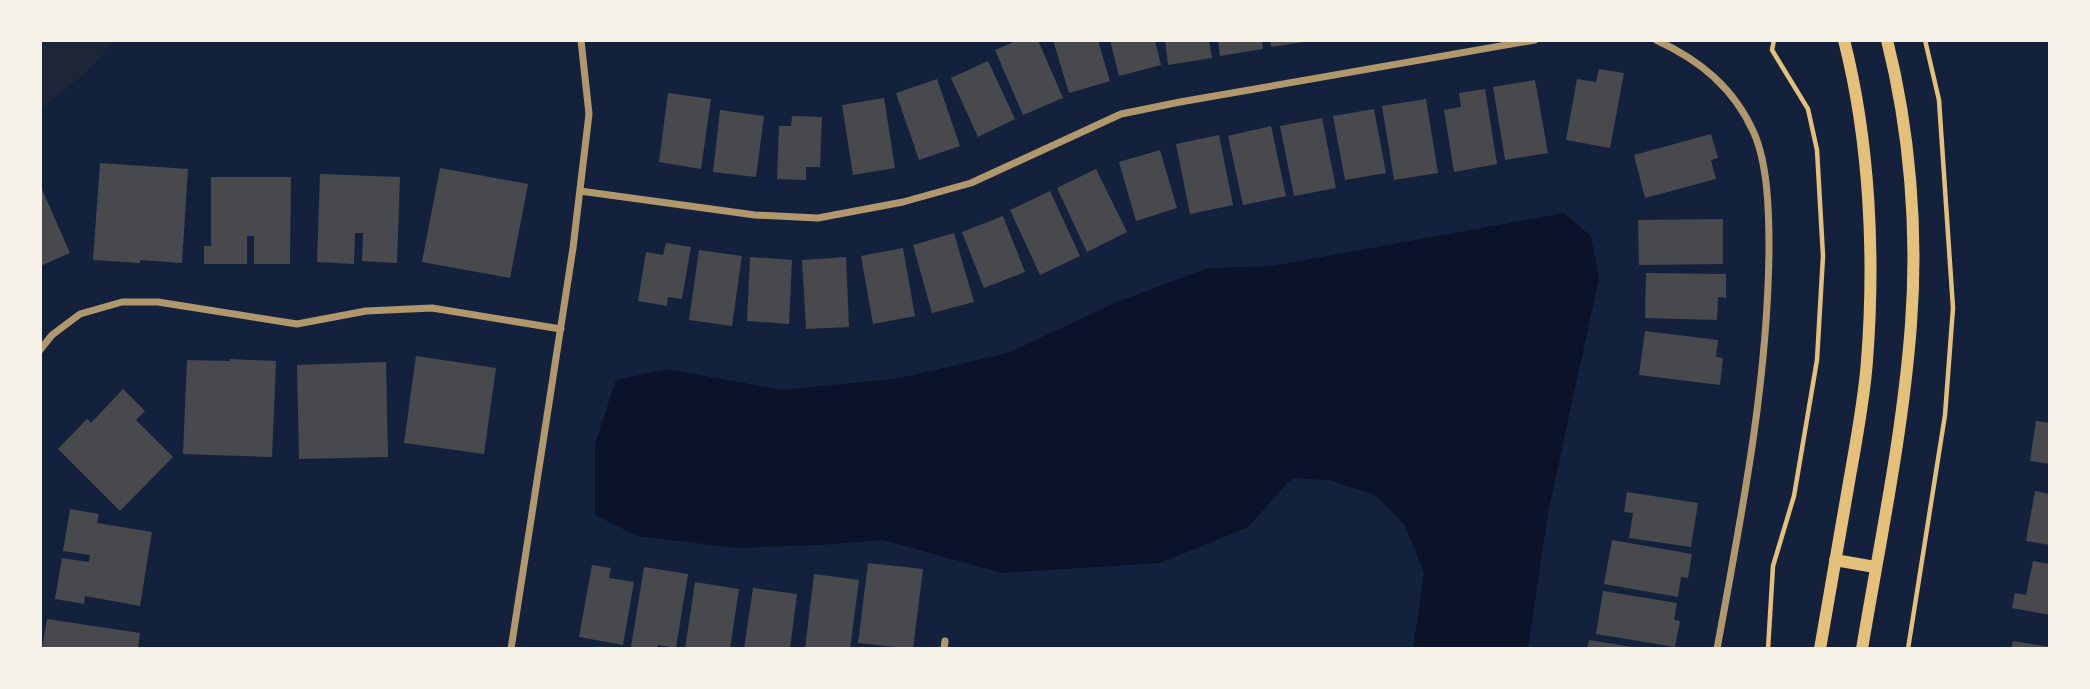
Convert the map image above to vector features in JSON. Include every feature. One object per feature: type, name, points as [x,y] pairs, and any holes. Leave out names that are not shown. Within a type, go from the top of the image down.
[{"type":"main road","points":[[1820,649],[1867,363],[1870,276],[1867,186],[1844,40]]},
{"type":"main road","points":[[1862,649],[1903,402],[1913,285],[1911,205],[1903,127],[1887,40]]},
{"type":"main road","points":[[1835,560],[1875,567]]},
{"type":"street","points":[[511,649],[561,329],[590,114],[581,40]]},
{"type":"street","points":[[580,191],[755,215],[818,218],[903,202],[971,183],[1121,114],[1535,40]]},
{"type":"street","points":[[1656,40],[1702,66],[1732,95],[1755,135],[1768,207],[1766,331],[1744,500],[1717,649]]},
{"type":"street","points":[[40,349],[52,335],[80,314],[122,302],[159,302],[297,324],[366,311],[432,308],[561,329]]},
{"type":"path","points":[[1768,649],[1773,566],[1794,496],[1817,360],[1823,256],[1817,150],[1808,109],[1773,50],[1773,40]]},
{"type":"path","points":[[1908,649],[1945,415],[1953,308],[1939,100],[1925,40]]},
{"type":"shaded area","points":[[40,40],[114,40],[91,68],[40,110]]},
{"type":"shaded area","points":[[1564,213],[1591,236],[1599,278],[1548,513],[1528,649],[1413,649],[1424,573],[1405,525],[1375,495],[1329,480],[1292,478],[1247,528],[1160,563],[1002,573],[883,540],[736,548],[637,536],[595,515],[595,444],[616,380],[666,369],[783,390],[900,378],[1008,353],[1117,302],[1208,268],[1272,266]]},
{"type":"building","points":[[1018,40],[1038,40],[1063,98],[1023,115],[995,50]]},
{"type":"building","points":[[1053,40],[1098,40],[1110,81],[1069,93]]},
{"type":"building","points":[[1110,40],[1155,40],[1161,65],[1119,76]]},
{"type":"building","points":[[1165,40],[1209,40],[1212,58],[1168,65]]},
{"type":"building","points":[[1218,40],[1262,40],[1263,49],[1220,56]]},
{"type":"building","points":[[1270,40],[1303,40],[1303,42],[1271,47]]},
{"type":"building","points":[[988,61],[1015,119],[978,137],[951,78]]},
{"type":"building","points":[[1599,69],[1624,73],[1610,148],[1566,140],[1577,79],[1596,82]]},
{"type":"building","points":[[937,79],[960,146],[919,160],[896,93]]},
{"type":"building","points":[[1535,80],[1548,153],[1505,160],[1493,87]]},
{"type":"building","points":[[1485,89],[1497,164],[1454,172],[1444,110],[1461,107],[1459,93]]},
{"type":"building","points":[[668,93],[711,99],[701,169],[659,162]]},
{"type":"building","points":[[884,98],[895,168],[853,175],[842,105]]},
{"type":"building","points":[[1426,99],[1438,173],[1394,180],[1382,106]]},
{"type":"building","points":[[1374,109],[1386,173],[1345,180],[1333,116]]},
{"type":"building","points":[[720,110],[764,116],[756,177],[713,172]]},
{"type":"building","points":[[792,116],[822,117],[820,167],[806,167],[806,180],[777,179],[779,126],[791,126]]},
{"type":"building","points":[[1322,118],[1336,188],[1294,196],[1280,126]]},
{"type":"building","points":[[1271,126],[1286,196],[1243,205],[1228,136]]},
{"type":"building","points":[[1711,134],[1718,158],[1711,160],[1716,179],[1645,198],[1634,155]]},
{"type":"building","points":[[1219,135],[1233,205],[1190,214],[1176,144]]},
{"type":"building","points":[[1160,150],[1177,208],[1136,221],[1119,162]]},
{"type":"building","points":[[100,163],[188,169],[182,263],[93,260]]},
{"type":"building","points":[[440,168],[528,184],[510,278],[422,262]]},
{"type":"building","points":[[1096,169],[1127,232],[1087,252],[1057,188]]},
{"type":"building","points":[[320,174],[400,177],[397,263],[362,261],[363,233],[355,233],[354,264],[317,262]]},
{"type":"building","points":[[211,177],[291,177],[290,264],[254,264],[254,236],[247,236],[247,264],[204,264],[204,246],[211,246]]},
{"type":"building","points":[[40,185],[70,253],[40,266]]},
{"type":"building","points":[[1050,191],[1080,256],[1040,275],[1010,210]]},
{"type":"building","points":[[1003,216],[1025,272],[984,288],[962,232]]},
{"type":"building","points":[[1723,219],[1723,264],[1639,265],[1638,220]]},
{"type":"building","points":[[954,233],[974,302],[932,313],[913,245]]},
{"type":"building","points":[[666,243],[691,247],[682,299],[668,297],[667,306],[638,301],[646,252],[663,255]]},
{"type":"building","points":[[903,248],[915,316],[873,324],[861,256]]},
{"type":"building","points":[[699,250],[742,256],[732,326],[689,320]]},
{"type":"building","points":[[750,257],[792,260],[789,324],[747,321]]},
{"type":"building","points":[[846,257],[849,327],[806,329],[802,260]]},
{"type":"building","points":[[1646,273],[1726,274],[1726,298],[1718,297],[1717,320],[1645,318]]},
{"type":"building","points":[[1645,331],[1718,340],[1716,357],[1723,358],[1720,385],[1639,375]]},
{"type":"building","points":[[416,356],[496,368],[484,454],[404,443]]},
{"type":"building","points":[[187,360],[276,361],[272,457],[183,454]]},
{"type":"building","points":[[386,362],[388,457],[299,459],[297,365]]},
{"type":"building","points":[[123,389],[145,411],[136,420],[173,457],[120,511],[58,449],[87,419],[91,423]]},
{"type":"building","points":[[2036,421],[2050,423],[2050,464],[2030,461]]},
{"type":"building","points":[[2035,491],[2050,494],[2050,545],[2026,541]]},
{"type":"building","points":[[1627,492],[1698,503],[1691,547],[1629,538],[1633,513],[1624,512]]},
{"type":"building","points":[[70,509],[99,514],[97,523],[152,532],[140,606],[85,596],[84,604],[55,599],[62,558],[89,562],[90,555],[63,551]]},
{"type":"building","points":[[1612,540],[1692,554],[1688,578],[1681,577],[1678,597],[1604,584]]},
{"type":"building","points":[[2033,561],[2050,564],[2050,615],[2012,608],[2015,593],[2026,595]]},
{"type":"building","points":[[868,563],[923,569],[913,649],[858,643]]},
{"type":"building","points":[[592,565],[611,568],[609,578],[634,582],[623,645],[579,637]]},
{"type":"building","points":[[644,567],[688,574],[676,648],[658,645],[657,649],[631,647]]},
{"type":"building","points":[[814,574],[859,580],[850,649],[805,649]]},
{"type":"building","points":[[695,582],[739,589],[730,649],[685,649]]},
{"type":"building","points":[[753,588],[797,594],[790,649],[744,649]]},
{"type":"building","points":[[1603,591],[1677,603],[1674,620],[1680,621],[1675,647],[1596,634]]},
{"type":"building","points":[[47,619],[140,633],[138,649],[42,649]]},
{"type":"building","points":[[1589,640],[1632,647],[1632,649],[1587,649]]},
{"type":"building","points":[[2013,641],[2050,647],[2050,649],[2011,649]]}]
